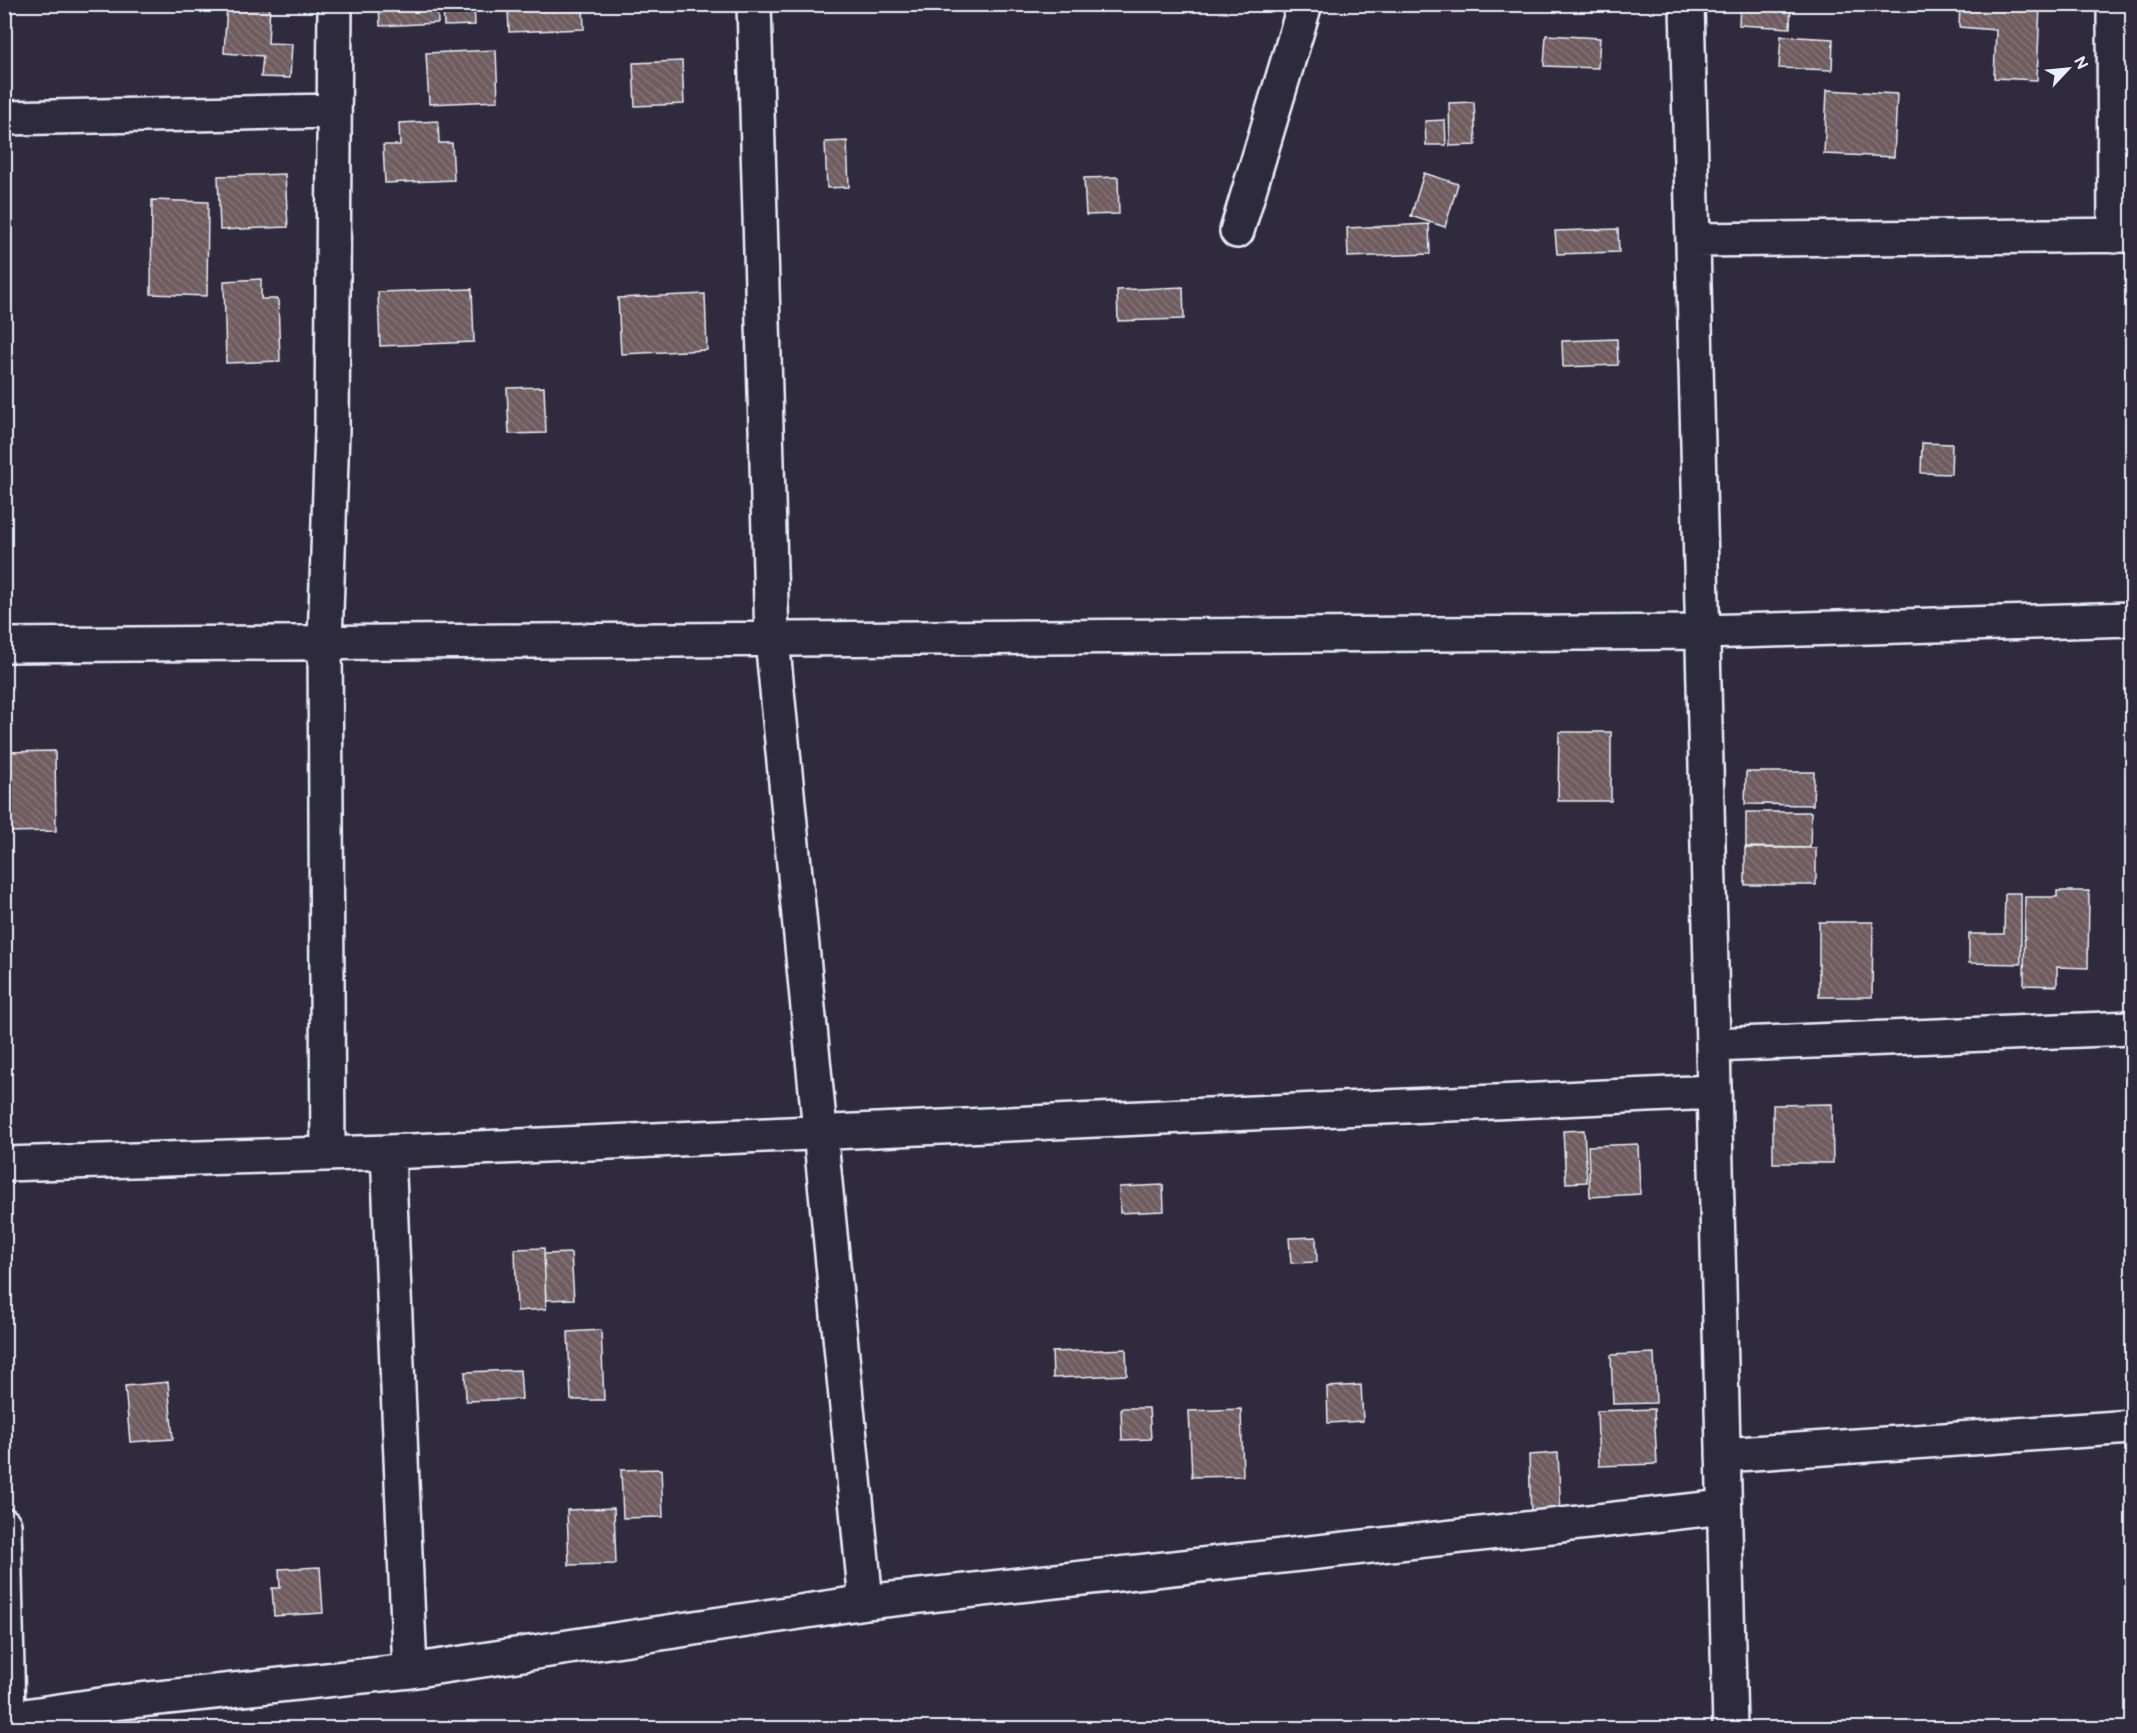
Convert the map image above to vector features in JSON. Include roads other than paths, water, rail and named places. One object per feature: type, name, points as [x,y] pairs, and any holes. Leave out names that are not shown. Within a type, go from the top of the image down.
[{"type":"street","points":[[328,1154],[325,643],[332,430],[335,4]]},
{"type":"street","points":[[754,4],[772,639],[866,1602]]},
{"type":"street","points":[[1236,231],[1305,4]]},
{"type":"street","points":[[1687,4],[1730,1728]]},
{"type":"street","points":[[1693,240],[2124,236],[2114,4]]},
{"type":"street","points":[[4,118],[334,111]]},
{"type":"street","points":[[4,645],[1702,632],[2133,619]]},
{"type":"street","points":[[1713,1045],[2133,1028]]},
{"type":"street","points":[[4,1164],[388,1152],[1714,1092]]},
{"type":"street","points":[[388,1152],[410,1671]]},
{"type":"street","points":[[1723,1455],[2133,1427]]},
{"type":"street","points":[[4,1525],[6,1719],[105,1717],[866,1602],[1724,1507]]}]
